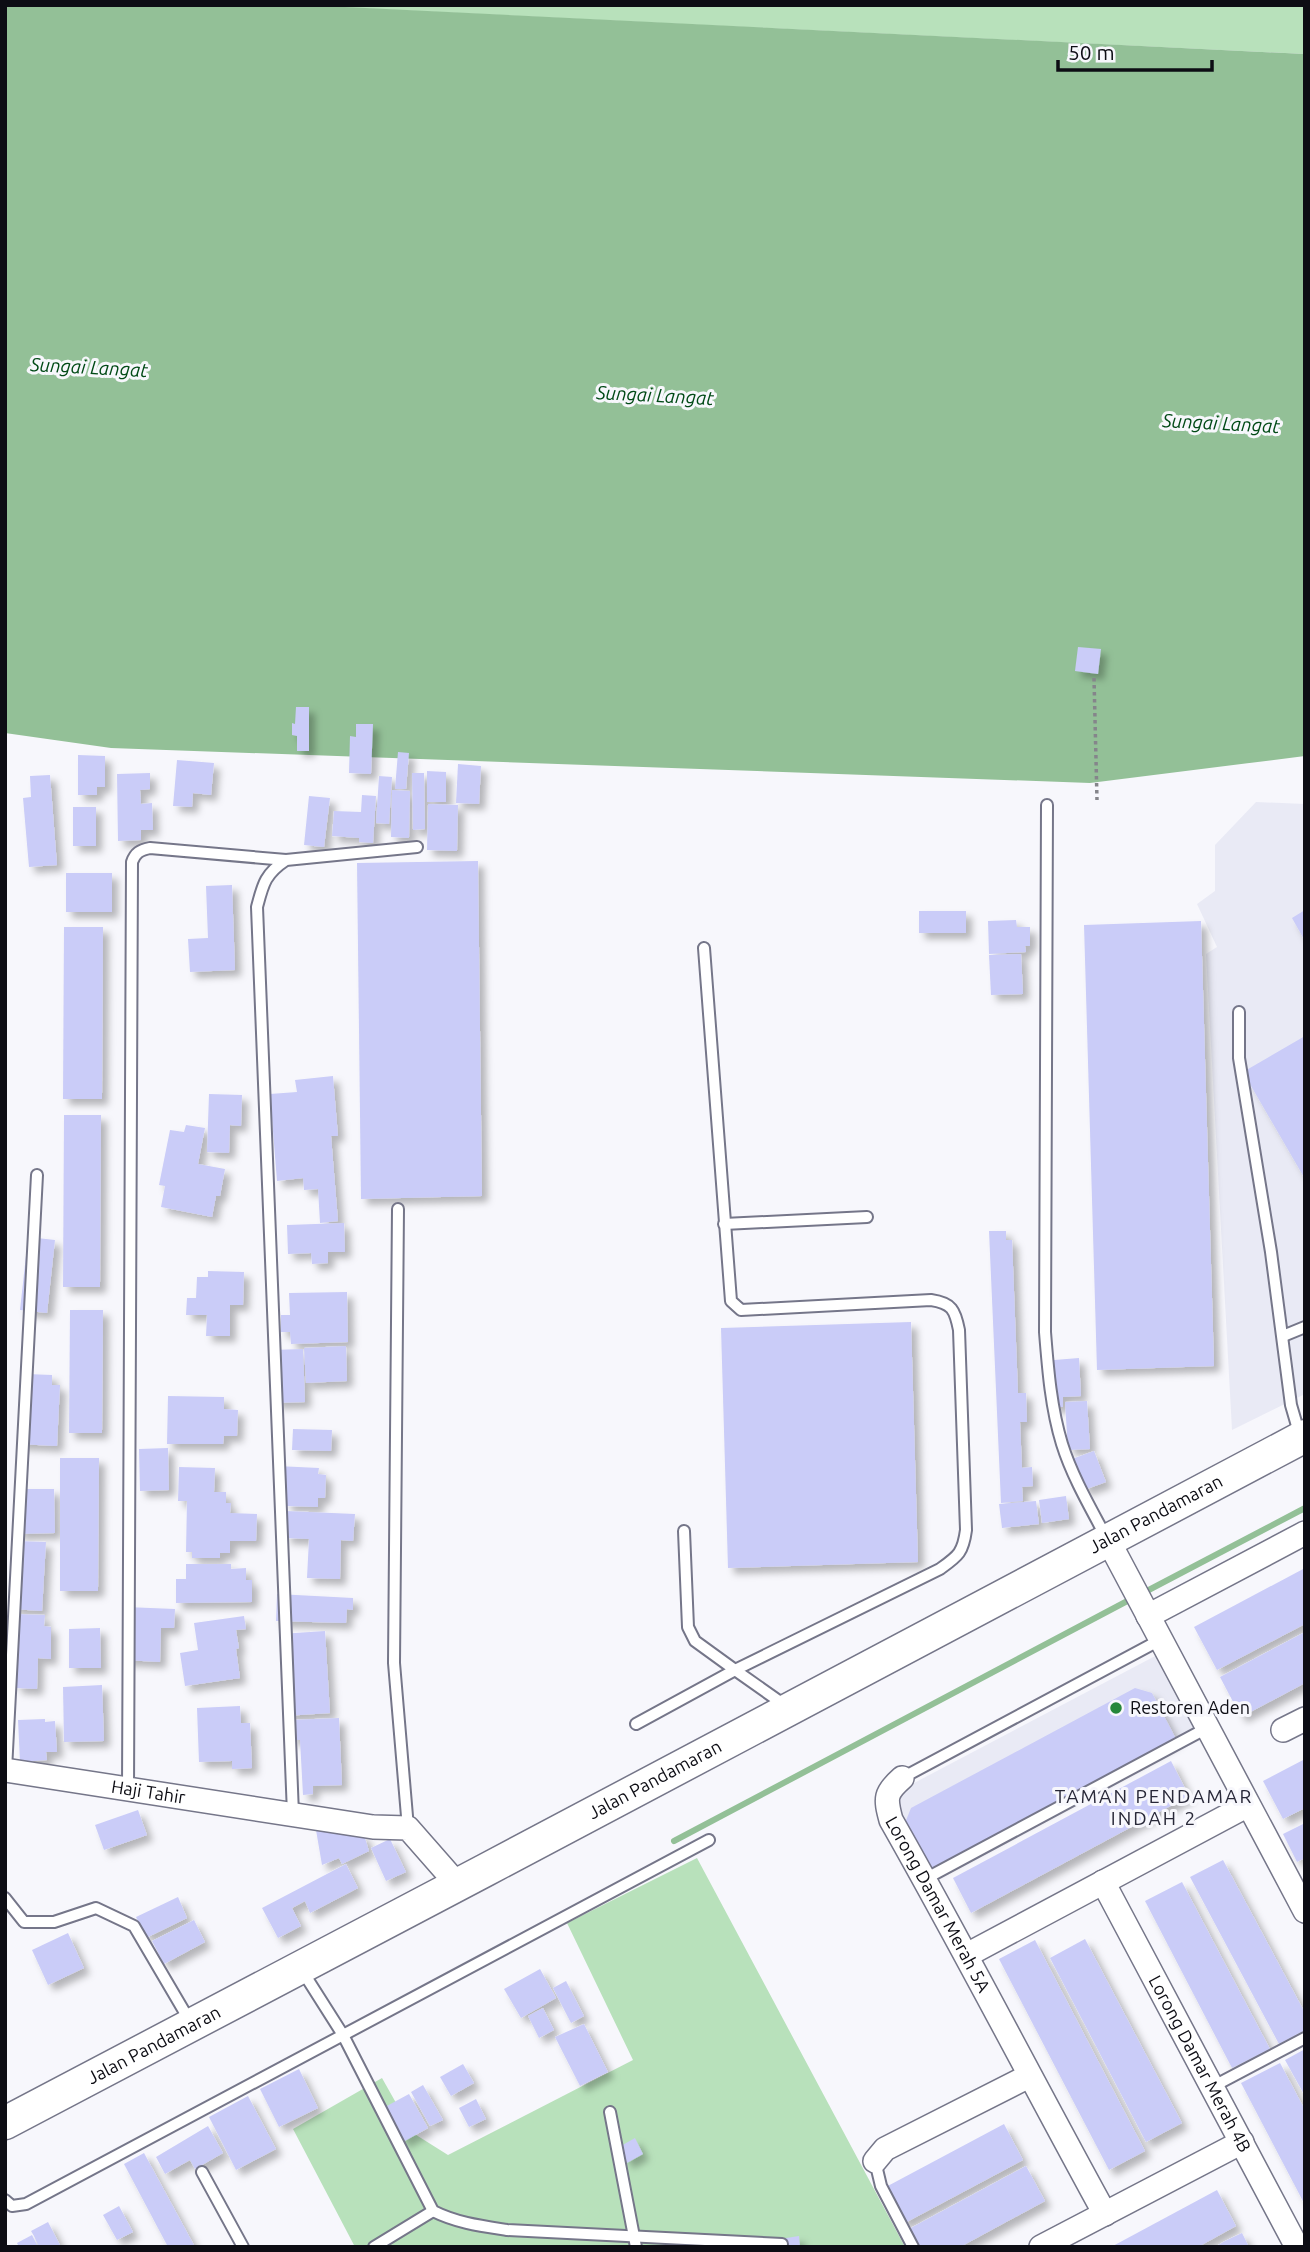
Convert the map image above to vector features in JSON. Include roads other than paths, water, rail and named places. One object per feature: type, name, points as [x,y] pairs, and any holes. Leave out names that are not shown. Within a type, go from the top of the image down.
[{"type":"main road","name":"Jalan Pandamaran","points":[[5,2123],[302,1969],[1303,1438]]},
{"type":"street","points":[[1140,1602],[1305,1534]]},
{"type":"street","points":[[1108,1541],[1305,1911]]},
{"type":"street","points":[[1283,1730],[1305,1719]]},
{"type":"street","name":"Haji Tahir","points":[[6,1770],[373,1827],[408,1828]]},
{"type":"street","name":"Lorong Damar Merah 5A","points":[[902,1778],[890,1789],[887,1803],[891,1820],[967,1955],[1029,2076],[1105,2214]]},
{"type":"street","points":[[967,1955],[1248,1805]]},
{"type":"street","points":[[408,1828],[458,1885]]},
{"type":"street","name":"Lorong Damar Merah 4B","points":[[1103,1882],[1297,2247]]},
{"type":"street","points":[[875,2161],[885,2149],[1029,2076]]},
{"type":"street","points":[[1041,2247],[1242,2142]]},
{"type":"lane","points":[[1047,805],[1045,1332],[1051,1394],[1062,1445],[1077,1482],[1108,1541]]},
{"type":"lane","points":[[128,1790],[132,862],[141,850],[150,848],[286,860],[418,847]]},
{"type":"lane","points":[[286,860],[272,869],[263,884],[257,907],[293,1814]]},
{"type":"lane","points":[[636,1724],[735,1670],[940,1569],[964,1548],[966,1530],[959,1330],[951,1308],[945,1302],[931,1300],[741,1310],[731,1301],[704,948]]},
{"type":"lane","points":[[1239,1012],[1239,1058],[1271,1252],[1291,1405],[1303,1438]]},
{"type":"lane","points":[[6,1770],[37,1175]]},
{"type":"lane","points":[[398,1209],[394,1663],[408,1828]]},
{"type":"lane","points":[[724,1224],[867,1217]]},
{"type":"lane","points":[[1283,1336],[1305,1327]]},
{"type":"lane","points":[[684,1531],[688,1627],[695,1641],[790,1708]]},
{"type":"lane","name":"Lorong Damar Merah 5A","points":[[902,1778],[1160,1640]]},
{"type":"lane","points":[[925,1879],[1207,1728]]},
{"type":"lane","points":[[5,2200],[12,2206],[26,2204],[709,1840]]},
{"type":"lane","points":[[5,1898],[24,1922],[54,1922],[96,1908],[134,1926],[192,2026]]},
{"type":"lane","points":[[302,1969],[343,2035],[433,2210],[460,2222],[495,2228],[636,2242],[782,2244]]},
{"type":"lane","points":[[1212,2087],[1305,2038]]},
{"type":"lane","points":[[610,2112],[636,2242]]},
{"type":"lane","points":[[875,2161],[881,2186],[913,2247]]},
{"type":"lane","points":[[202,2172],[243,2247]]},
{"type":"lane","points":[[374,2247],[433,2210]]},
{"type":"water","name":"Sungai Langat","points":[[5,5],[304,5],[1305,54],[1305,756],[1090,783],[111,748],[5,733]]},
{"type":"waterway","points":[[1143,1593],[1305,1508]]},
{"type":"waterway","points":[[674,1841],[1133,1598]]},
{"type":"place","name":"Restoren Aden","points":[[1116,1708]]},
{"type":"district","name":"TAMAN PENDAMAR INDAH 2","points":[[1154,1807]]}]
